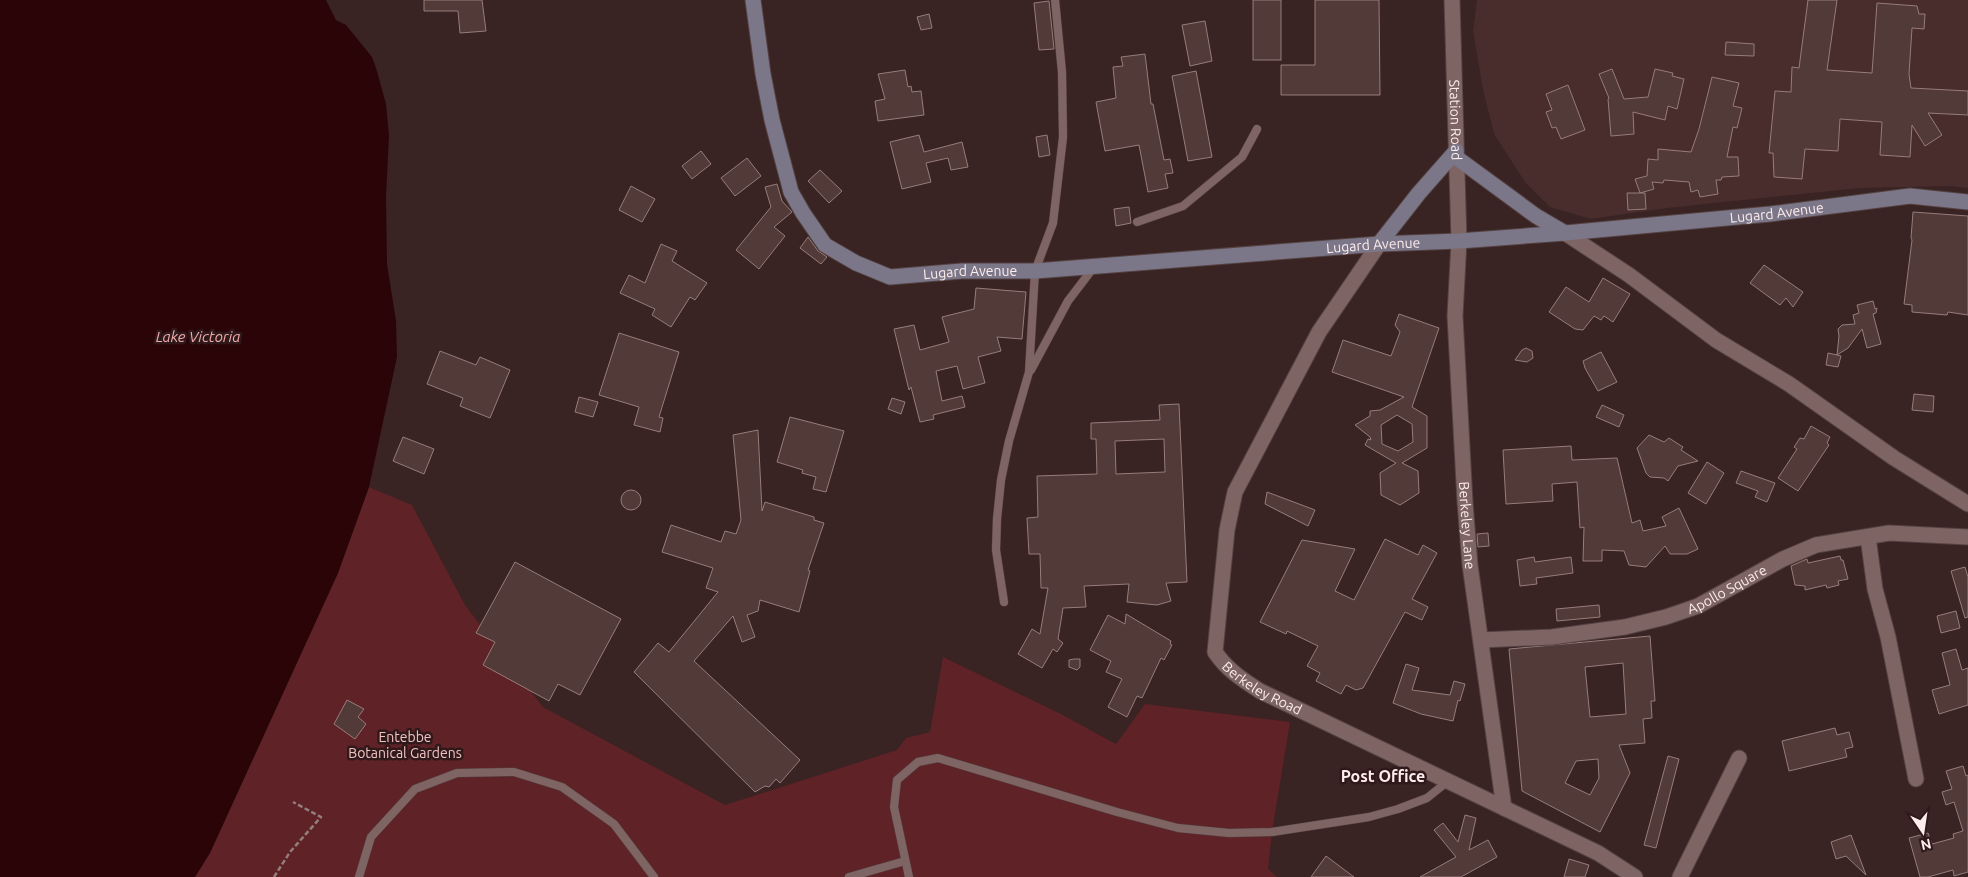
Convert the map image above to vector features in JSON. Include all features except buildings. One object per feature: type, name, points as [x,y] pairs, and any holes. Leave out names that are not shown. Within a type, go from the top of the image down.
[{"type":"street","name":"Lugard Avenue","points":[[753,0],[763,74],[772,120],[791,192],[825,246],[856,263],[890,277],[962,270],[1035,271],[1379,244],[1565,234],[1770,214],[1910,196],[1968,202]]},
{"type":"street","name":"Station Road","points":[[1452,0],[1459,241]]},
{"type":"street","points":[[1379,244],[1419,193],[1456,155],[1536,216],[1629,274],[1716,340],[1789,384],[1894,458],[1968,504]]},
{"type":"street","name":"Berkeley Lane","points":[[1459,241],[1455,316],[1456,366],[1470,565],[1504,808]]},
{"type":"street","name":"Berkeley Road","points":[[1379,244],[1319,332],[1235,492],[1227,530],[1215,652],[1231,672],[1260,692],[1598,853],[1635,877]]},
{"type":"street","name":"Apollo Square","points":[[1480,640],[1552,637],[1625,627],[1666,617],[1698,606],[1783,559],[1816,545],[1889,533],[1968,537]]},
{"type":"street","points":[[1868,537],[1875,588],[1888,636],[1916,779]]},
{"type":"street","points":[[1680,877],[1739,758]]},
{"type":"lane","points":[[1030,372],[1035,271],[1053,223],[1063,137],[1062,72],[1055,0]]},
{"type":"lane","points":[[1137,222],[1183,206],[1242,157],[1257,129]]},
{"type":"lane","points":[[1004,602],[996,550],[997,519],[1009,441],[1030,372],[1068,301],[1096,265]]},
{"type":"lane","points":[[909,877],[894,806],[897,780],[918,762],[938,758],[1117,812],[1178,828],[1229,834],[1272,832],[1369,817],[1427,798],[1447,782]]},
{"type":"lane","points":[[358,877],[371,837],[415,789],[458,773],[514,772],[562,787],[614,824],[654,877]]},
{"type":"lane","points":[[849,877],[905,861]]},
{"type":"path","points":[[274,877],[290,852],[321,817],[292,802]]},
{"type":"shaded area","points":[[1477,0],[1968,0],[1968,188],[1950,186],[1860,188],[1667,208],[1591,219],[1550,207],[1525,182],[1494,134],[1483,90],[1473,31]]},
{"type":"green space","name":"Entebbe Botanical Gardens","points":[[369,487],[412,505],[465,605],[543,707],[725,805],[897,750],[906,738],[930,732],[943,657],[1061,714],[1116,744],[1145,704],[1290,722],[1272,832],[1268,869],[1277,877],[195,877],[210,853],[338,573]]},
{"type":"water","name":"Lake Victoria","points":[[0,0],[326,0],[336,20],[346,25],[372,57],[386,104],[389,136],[386,197],[387,264],[396,321],[397,357],[369,487],[338,573],[210,853],[195,877],[0,877]]},
{"type":"district","name":"Post Office","points":[[1383,776]]}]
